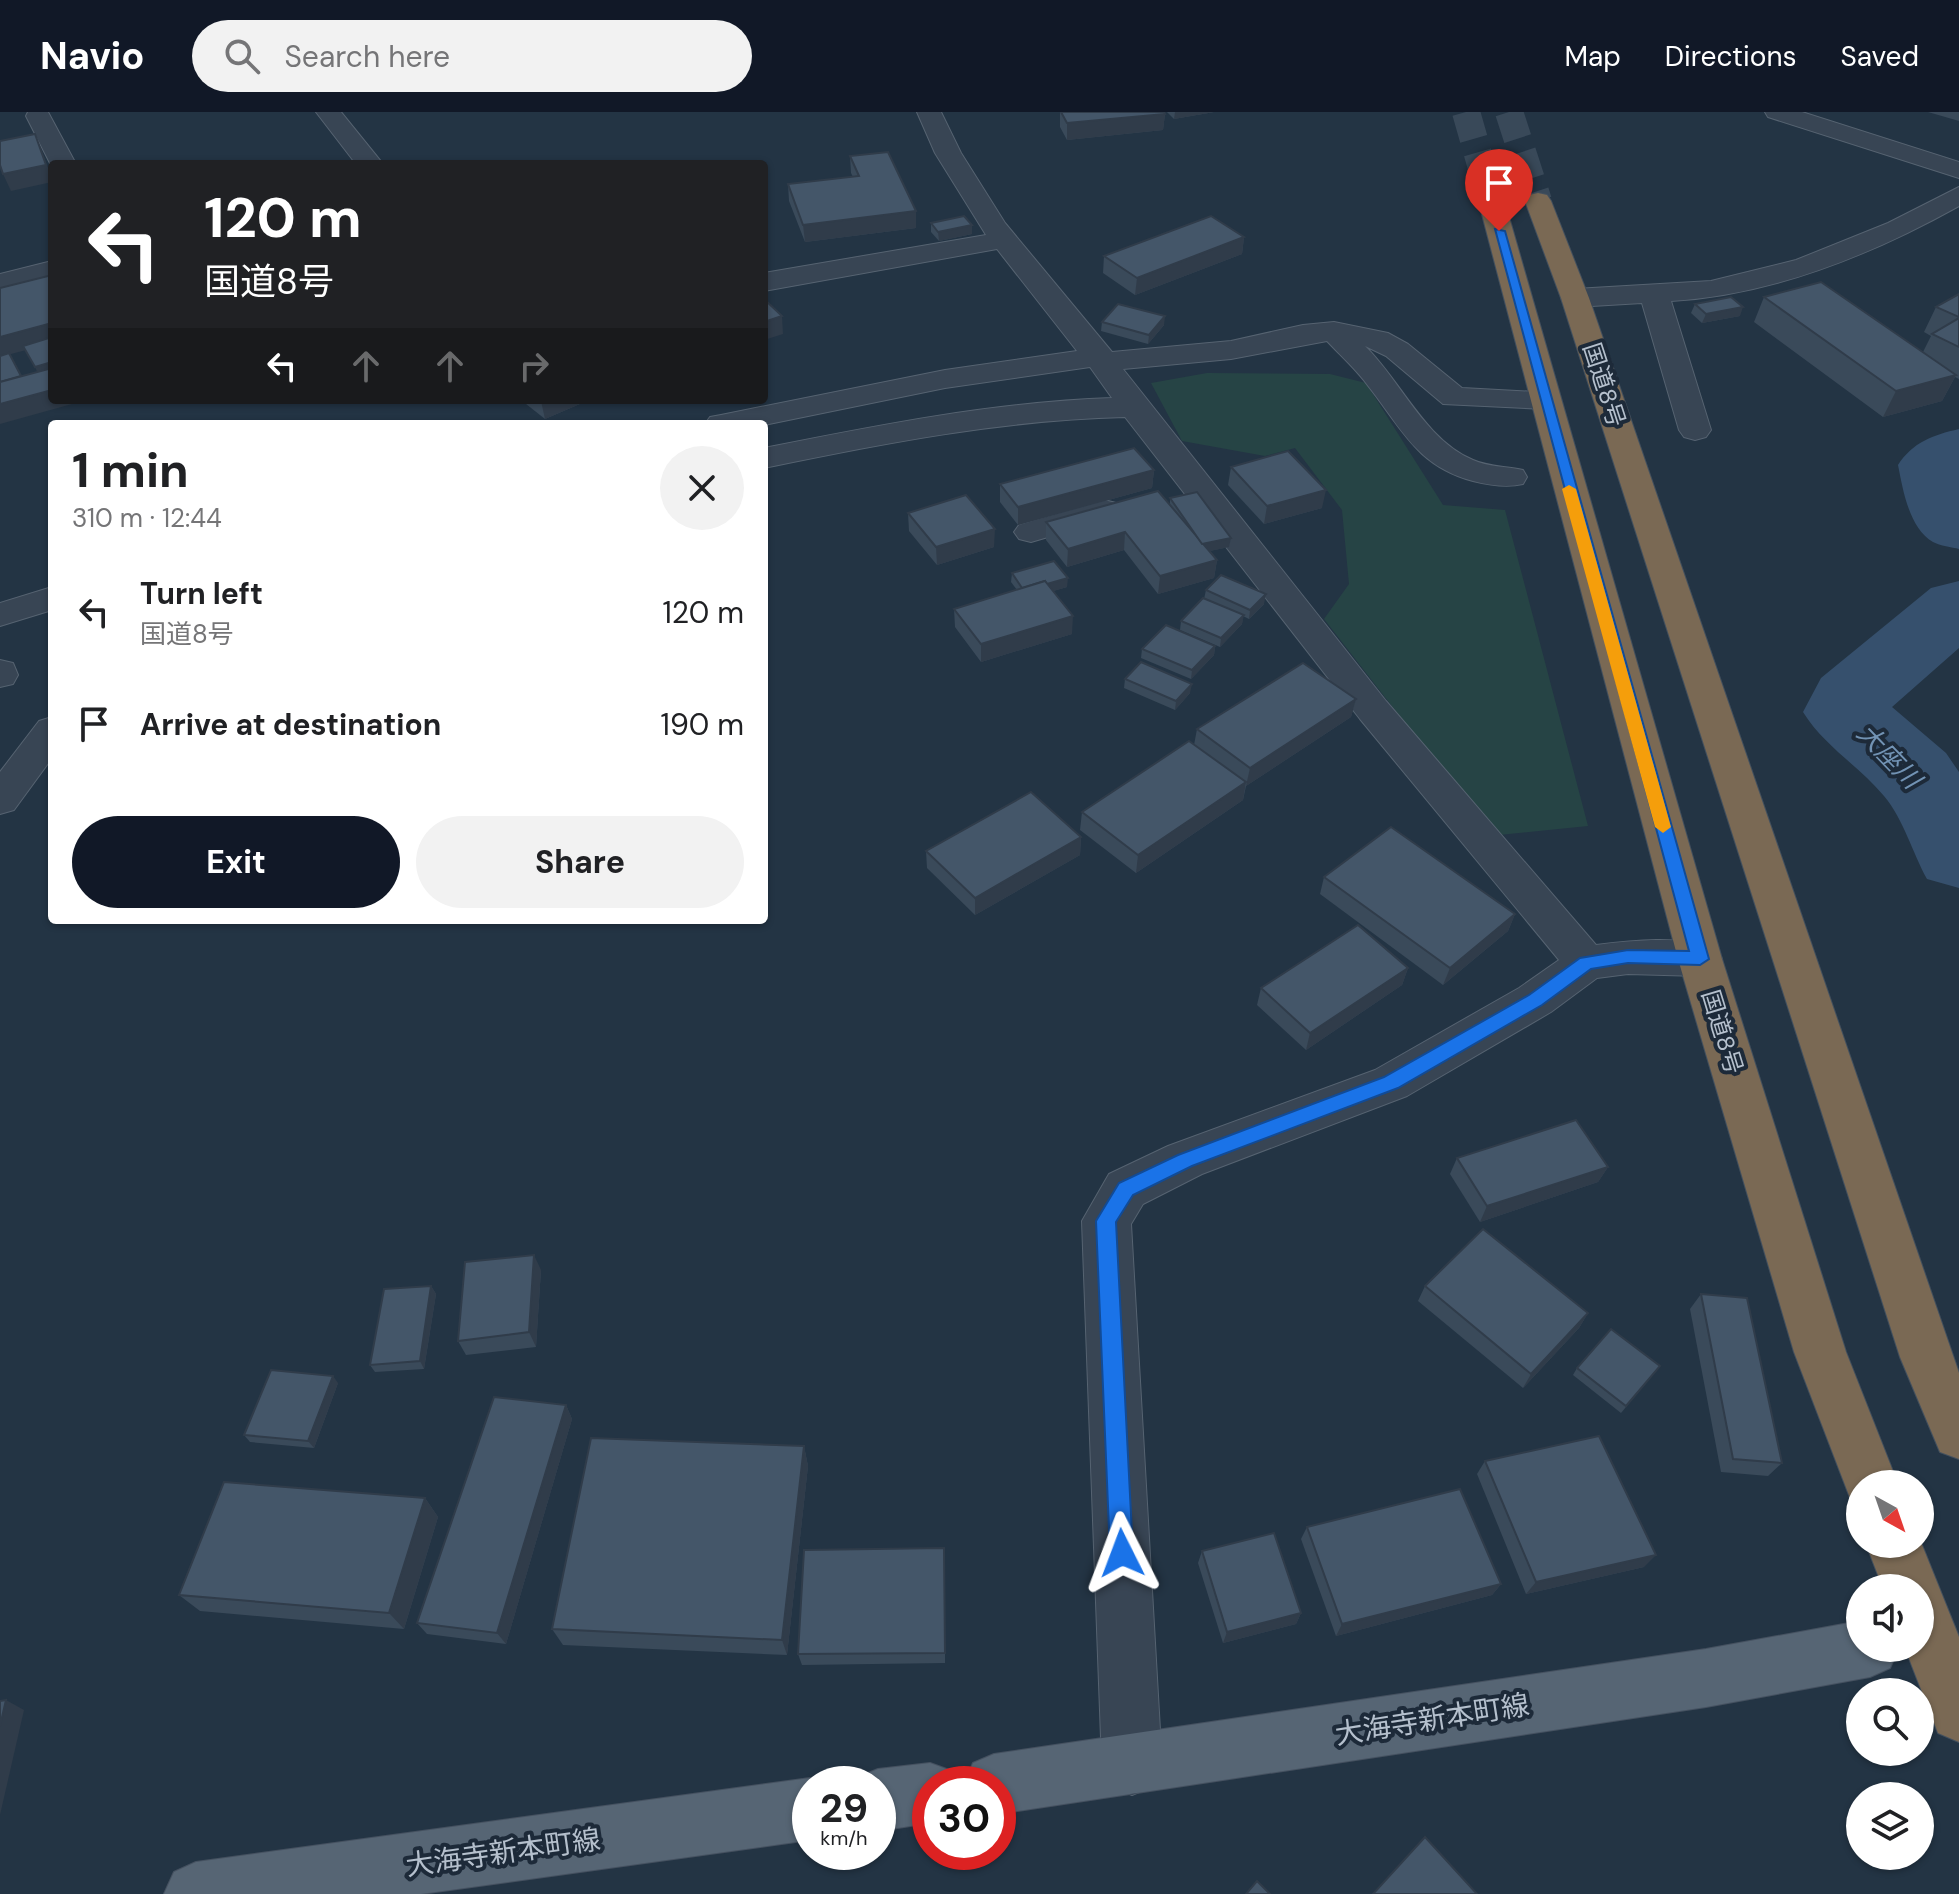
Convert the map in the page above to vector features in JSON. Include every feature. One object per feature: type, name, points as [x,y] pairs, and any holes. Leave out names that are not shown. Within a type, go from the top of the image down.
[{"type":"highway","name":"国道8号","points":[[1538,201],[1575,298],[1926,1357],[1959,1434]]},
{"type":"highway","name":"国道8号","points":[[1492,203],[1700,959],[1820,1352],[1866,1470]]},
{"type":"highway","points":[[1934,1639],[1959,1712]]},
{"type":"main road","name":"大海寺新本町線","points":[[1016,1781],[1706,1678],[1846,1652]]},
{"type":"main road","name":"大海寺新本町線","points":[[196,1894],[792,1811]]},
{"type":"street","points":[[328,112],[367,160]]},
{"type":"street","points":[[929,112],[939,137],[1003,240],[1102,359],[1134,407],[1165,493],[1373,710],[1586,963]]},
{"type":"street","points":[[1777,112],[1959,170]]},
{"type":"street","points":[[38,116],[61,160]]},
{"type":"street","points":[[1575,298],[1711,290],[1806,266],[1898,229],[1959,195]]},
{"type":"street","points":[[768,281],[1003,240]]},
{"type":"street","points":[[0,283],[48,270]]},
{"type":"street","points":[[1654,293],[1695,430]]},
{"type":"street","points":[[741,420],[930,382],[1102,359],[1231,350],[1303,334],[1334,331],[1377,339],[1397,350],[1454,397],[1545,400]]},
{"type":"street","points":[[1334,331],[1379,379],[1421,440],[1443,461],[1492,476],[1511,477]]},
{"type":"street","points":[[768,457],[976,420],[1086,407],[1134,407]]},
{"type":"street","points":[[1031,532],[1165,493]]},
{"type":"street","points":[[0,615],[48,599]]},
{"type":"street","points":[[0,800],[48,735]]},
{"type":"street","points":[[1132,1765],[1106,1221],[1126,1189],[1185,1160],[1391,1083],[1535,1000],[1586,963],[1628,957],[1700,959]]},
{"type":"green space","points":[[1207,373],[1330,374],[1366,383],[1443,505],[1505,510],[1588,826],[1499,835],[1430,755],[1324,619],[1349,584],[1342,510],[1295,448],[1265,456],[1182,441],[1151,383]]},
{"type":"building","points":[[1061,112],[1164,112],[1165,114],[1067,123]]},
{"type":"building","points":[[35,134],[46,165],[3,174],[0,141]]},
{"type":"building","points":[[888,152],[916,211],[803,225],[788,184],[859,176],[850,156]]},
{"type":"building","points":[[964,216],[972,225],[938,232],[931,223]]},
{"type":"building","points":[[1211,216],[1244,237],[1137,278],[1104,256]]},
{"type":"building","points":[[48,276],[48,324],[0,337],[0,288]]},
{"type":"building","points":[[1821,282],[1956,375],[1896,391],[1764,297]]},
{"type":"building","points":[[1959,294],[1959,317],[1936,307]]},
{"type":"building","points":[[1731,297],[1743,307],[1706,314],[1695,304]]},
{"type":"building","points":[[768,303],[782,316],[768,321]]},
{"type":"building","points":[[1118,304],[1165,316],[1149,335],[1102,322]]},
{"type":"building","points":[[1959,318],[1959,347],[1932,334]]},
{"type":"building","points":[[48,338],[48,363],[35,367],[23,346]]},
{"type":"building","points":[[9,353],[21,376],[0,382],[0,356]]},
{"type":"building","points":[[48,369],[48,391],[0,404],[0,382]]},
{"type":"building","points":[[1134,448],[1154,470],[1018,507],[1000,484]]},
{"type":"building","points":[[1288,451],[1326,490],[1267,506],[1231,467]]},
{"type":"building","points":[[1158,491],[1217,560],[1160,576],[1125,532],[1068,549],[1046,522]]},
{"type":"building","points":[[1197,492],[1231,538],[1202,544],[1170,498]]},
{"type":"building","points":[[966,495],[995,529],[936,547],[908,513]]},
{"type":"building","points":[[1054,561],[1068,578],[1022,588],[1012,573]]},
{"type":"building","points":[[1221,575],[1266,594],[1250,610],[1206,590]]},
{"type":"building","points":[[1045,581],[1073,616],[981,644],[954,609]]},
{"type":"building","points":[[1203,598],[1244,615],[1221,638],[1181,621]]},
{"type":"building","points":[[1166,625],[1215,646],[1192,670],[1142,649]]},
{"type":"building","points":[[1141,662],[1192,684],[1176,701],[1125,679]]},
{"type":"building","points":[[1303,663],[1356,699],[1250,768],[1197,729]]},
{"type":"building","points":[[1189,741],[1246,782],[1138,855],[1082,812]]},
{"type":"building","points":[[1031,792],[1081,837],[975,898],[926,851]]},
{"type":"building","points":[[1391,827],[1515,914],[1450,968],[1324,877]]},
{"type":"building","points":[[1358,925],[1408,968],[1310,1033],[1261,988]]},
{"type":"building","points":[[1576,1120],[1608,1167],[1487,1206],[1457,1158]]},
{"type":"building","points":[[1483,1229],[1588,1313],[1531,1374],[1425,1286]]},
{"type":"building","points":[[534,1255],[529,1332],[458,1341],[465,1262]]},
{"type":"building","points":[[431,1286],[420,1361],[370,1365],[384,1289]]},
{"type":"building","points":[[1701,1294],[1747,1298],[1782,1463],[1733,1459]]},
{"type":"building","points":[[1611,1329],[1660,1366],[1626,1406],[1577,1368]]},
{"type":"building","points":[[271,1370],[333,1376],[308,1441],[244,1435]]},
{"type":"building","points":[[494,1397],[566,1405],[497,1633],[417,1623]]},
{"type":"building","points":[[1599,1436],[1656,1555],[1536,1582],[1485,1461]]},
{"type":"building","points":[[591,1438],[804,1446],[782,1640],[552,1629]]},
{"type":"building","points":[[224,1482],[425,1498],[389,1613],[179,1595]]},
{"type":"building","points":[[1460,1489],[1501,1584],[1342,1624],[1307,1527]]},
{"type":"building","points":[[1274,1533],[1301,1613],[1227,1632],[1202,1551]]},
{"type":"building","points":[[944,1548],[945,1653],[798,1654],[804,1550]]},
{"type":"building","points":[[6,1700],[0,1726],[0,1701]]},
{"type":"building","points":[[1425,1837],[1477,1894],[1373,1894]]},
{"type":"building","points":[[1257,1881],[1270,1894],[1246,1894]]},
{"type":"waterway","name":"大座川","points":[[1959,450],[1934,465],[1944,508],[1959,526]]},
{"type":"waterway","name":"大座川","points":[[1959,606],[1851,698],[1845,712],[1915,775],[1944,819],[1959,855]]},
{"type":"tunnel","points":[[1466,112],[1492,203]]},
{"type":"tunnel","points":[[1509,112],[1538,201]]},
{"type":"slow traffic","points":[[1569,489],[1663,827]]},
{"type":"route","points":[[1122,1553],[1106,1221],[1126,1189],[1185,1160],[1391,1083],[1535,1000],[1586,963],[1628,957],[1700,959],[1499,231]]}]
